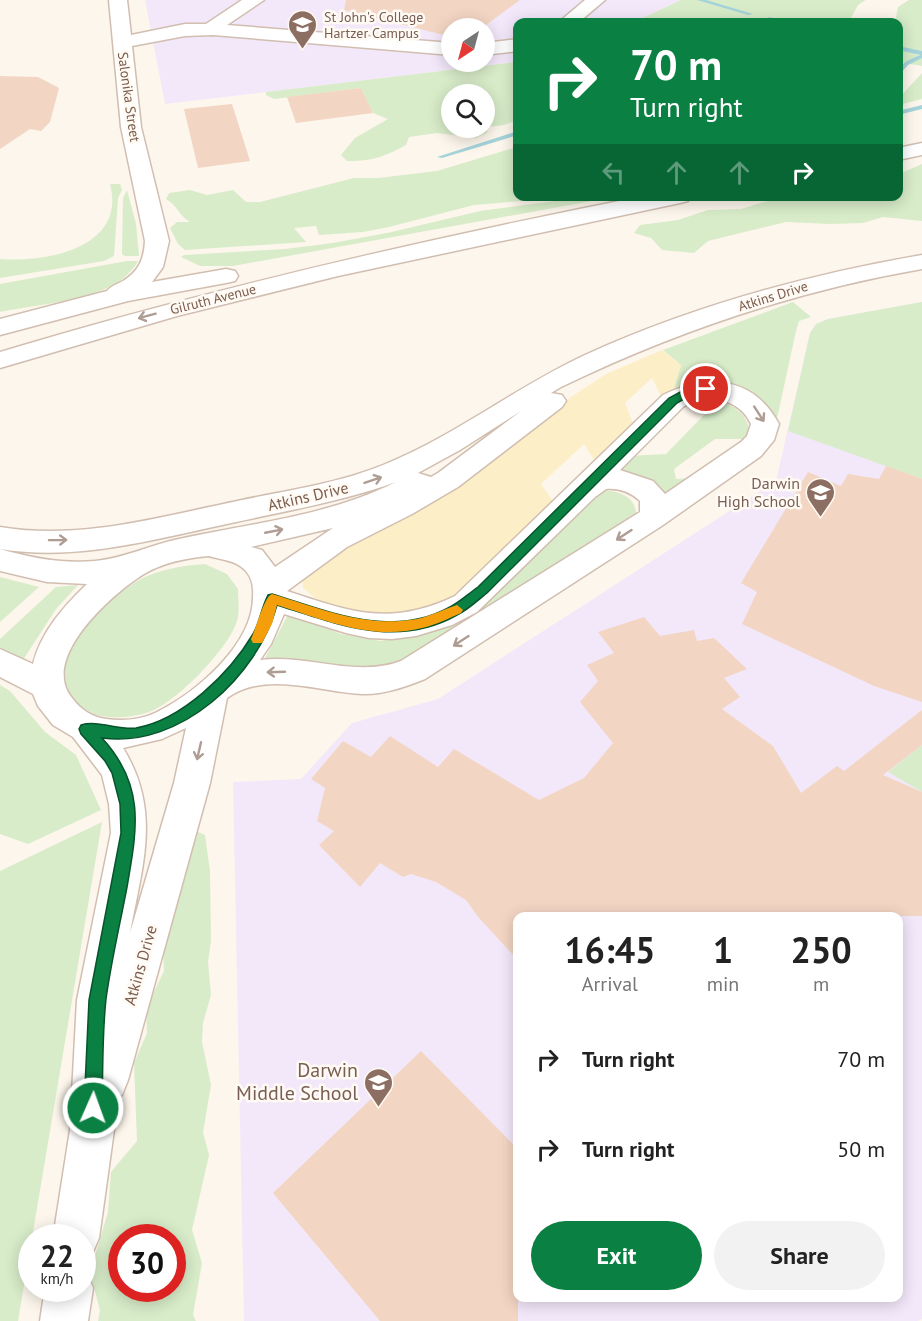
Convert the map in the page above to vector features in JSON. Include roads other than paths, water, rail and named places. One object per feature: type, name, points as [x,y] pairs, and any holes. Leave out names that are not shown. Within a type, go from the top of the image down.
[{"type":"street","name":"Salonika Street","points":[[82,304],[123,290],[148,273],[157,254],[156,228],[131,127],[118,0]]},
{"type":"street","points":[[213,29],[215,24],[255,0]]},
{"type":"street","points":[[573,18],[596,0]]},
{"type":"street","points":[[122,42],[185,30],[213,29],[441,49]]},
{"type":"street","points":[[495,48],[513,46]]},
{"type":"street","points":[[903,153],[922,149]]},
{"type":"street","name":"Gilruth Avenue","points":[[0,362],[52,343],[168,310],[428,247],[655,201]]},
{"type":"street","name":"Salonika Street","points":[[156,228],[170,254],[185,265],[213,273],[236,274]]},
{"type":"street","name":"Gilruth Avenue","points":[[0,327],[82,304],[172,284],[428,247]]},
{"type":"street","name":"Atkins Drive","points":[[0,538],[18,541],[106,539],[344,489],[377,479],[416,463],[542,387],[589,364],[700,319],[834,277],[922,262]]},
{"type":"street","name":"Atkins Drive","points":[[272,592],[336,539],[402,507],[441,484],[588,373],[630,347]]},
{"type":"street","name":"Atkins Drive","points":[[196,546],[317,523],[356,512],[385,500],[430,477],[543,394],[589,364]]},
{"type":"street","points":[[146,560],[127,570],[100,590],[64,629],[54,646],[47,686],[51,699],[61,711],[86,729],[117,734],[155,729],[174,721],[216,690],[247,675],[278,671],[364,681],[397,676],[413,670],[714,477],[760,440],[765,424],[757,408],[736,396],[706,389],[687,392],[673,401],[483,590],[466,604],[438,618],[403,627],[381,628],[341,620],[272,592]]},
{"type":"street","points":[[582,492],[604,479],[624,480],[651,495],[656,503],[657,511],[652,518]]},
{"type":"street","points":[[0,560],[59,573],[117,569],[196,546],[222,546],[247,556],[258,564],[272,592],[265,624],[257,639],[216,690]]},
{"type":"street","points":[[0,662],[47,686]]},
{"type":"street","name":"Atkins Drive","points":[[92,1130],[192,783],[216,690]]},
{"type":"street","name":"Atkins Drive","points":[[78,1224],[92,1130],[97,1000],[129,833],[127,804],[119,772],[110,757],[86,729]]},
{"type":"street","points":[[64,1321],[67,1302]]},
{"type":"waterway","points":[[700,0],[750,14]]},
{"type":"waterway","points":[[903,49],[922,53]]},
{"type":"waterway","points":[[903,68],[922,56]]},
{"type":"waterway","points":[[903,112],[922,107]]},
{"type":"waterway","points":[[440,157],[513,135]]},
{"type":"place","name":"St John's College Hartzer Campus","points":[[303,50]]},
{"type":"place","name":"Darwin High School","points":[[821,518]]},
{"type":"place","name":"Darwin Middle School","points":[[379,1108]]}]
